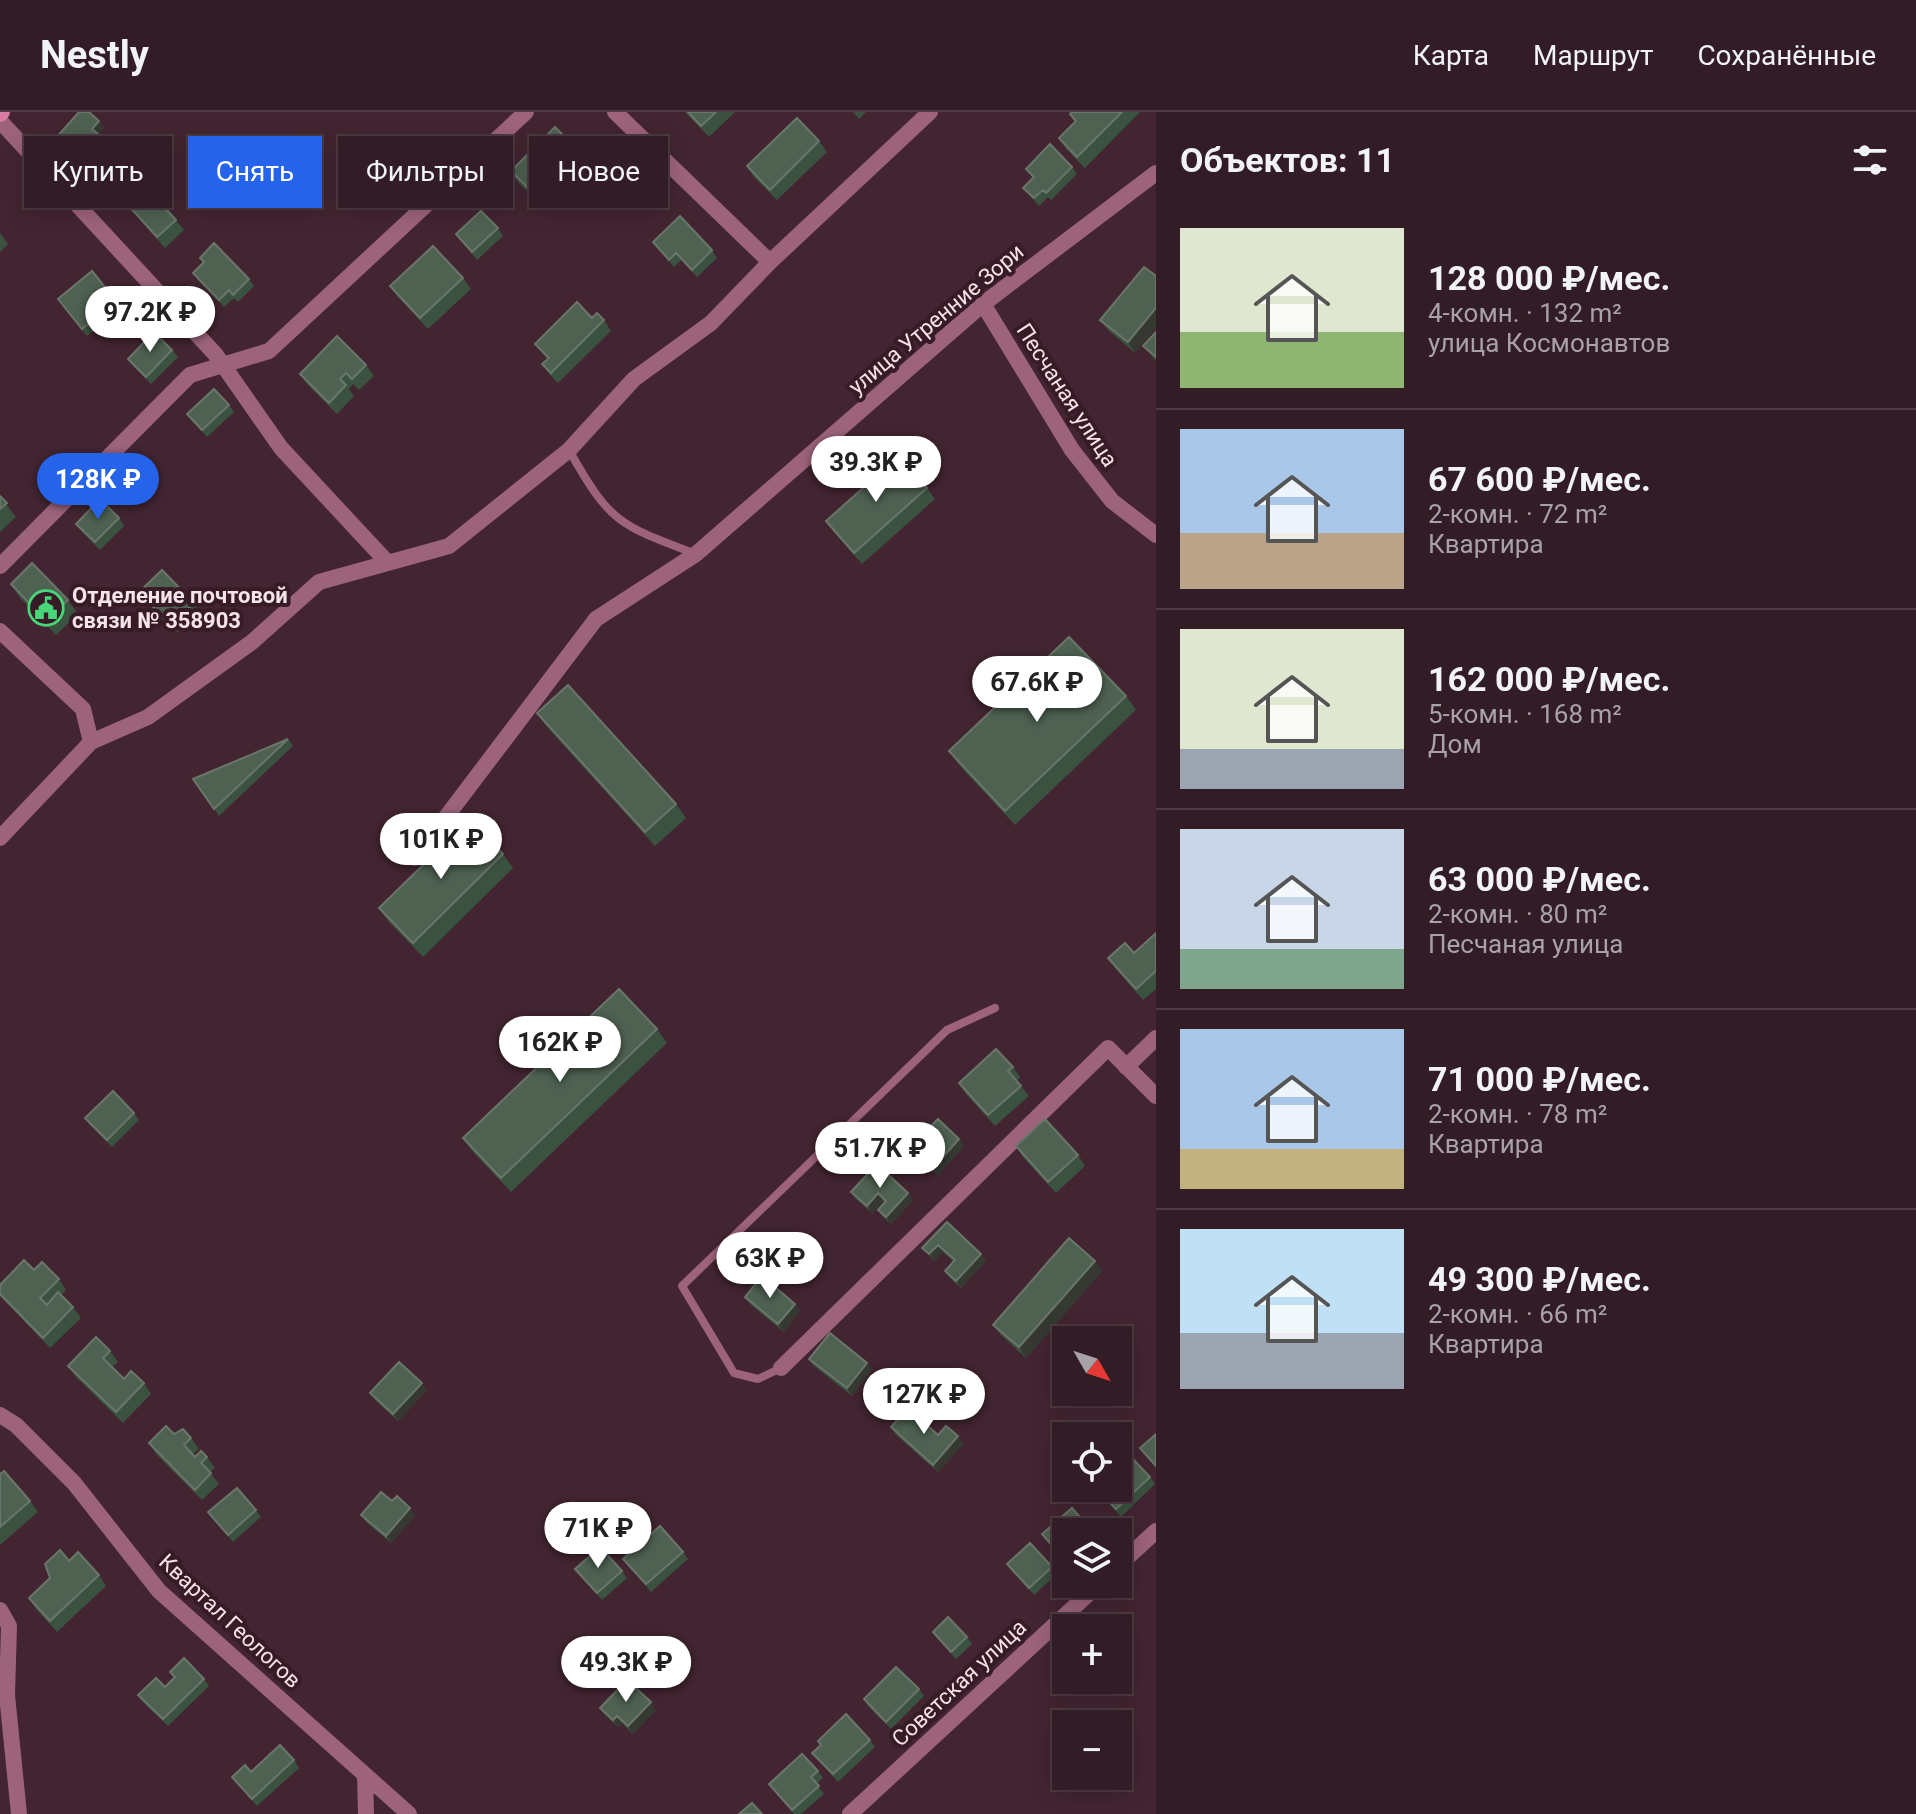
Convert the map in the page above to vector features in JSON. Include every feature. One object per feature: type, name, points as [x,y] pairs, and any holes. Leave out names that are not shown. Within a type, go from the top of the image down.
[{"type":"street","points":[[0,566],[190,375],[269,351],[526,112]]},
{"type":"street","points":[[615,112],[770,262]]},
{"type":"street","points":[[0,838],[91,742],[148,717],[252,642],[319,582],[449,546],[569,450],[634,379],[711,323],[770,262],[930,112]]},
{"type":"street","points":[[0,121],[223,365],[281,448],[388,563]]},
{"type":"street","name":"улица Утренние Зори","points":[[415,858],[596,619],[696,554],[983,304],[1155,176]]},
{"type":"street","name":"Песчаная улица","points":[[983,304],[1072,450],[1112,501],[1156,535]]},
{"type":"street","points":[[0,631],[83,709],[91,742]]},
{"type":"street","points":[[1126,1067],[1156,1038]]},
{"type":"street","points":[[781,1368],[1108,1048],[1156,1096]]},
{"type":"street","name":"Квартал Геологов","points":[[0,1415],[16,1425],[74,1483],[159,1591],[409,1814]]},
{"type":"street","points":[[1132,1553],[1156,1531]]},
{"type":"street","name":"Советская улица","points":[[850,1814],[1084,1598]]},
{"type":"street","points":[[0,1610],[9,1626],[7,1695],[19,1814]]},
{"type":"street","points":[[365,1775],[366,1814]]},
{"type":"lane","points":[[569,450],[598,500],[629,529],[696,554]]},
{"type":"lane","points":[[781,1368],[758,1379],[734,1373],[682,1286],[947,1030],[995,1008]]},
{"type":"building","points":[[79,112],[89,112],[99,121],[92,129],[98,134],[96,136],[58,136]]},
{"type":"building","points":[[688,112],[716,112],[701,126]]},
{"type":"building","points":[[1122,112],[1077,157],[1059,138],[1076,121],[1070,114]]},
{"type":"building","points":[[797,118],[819,141],[770,190],[747,166]]},
{"type":"building","points":[[555,127],[564,136],[546,136]]},
{"type":"building","points":[[1050,144],[1072,167],[1046,193],[1043,190],[1034,198],[1023,188],[1034,177],[1026,169]]},
{"type":"building","points":[[529,153],[529,189],[513,173],[513,169]]},
{"type":"building","points":[[131,208],[165,208],[176,220],[157,237]]},
{"type":"building","points":[[481,211],[498,228],[472,252],[456,234]]},
{"type":"building","points":[[680,216],[712,250],[692,270],[676,253],[669,260],[653,242]]},
{"type":"building","points":[[214,243],[249,279],[233,295],[229,290],[219,300],[193,273],[204,262],[200,258]]},
{"type":"building","points":[[433,246],[463,278],[420,318],[390,286]]},
{"type":"building","points":[[1144,267],[1156,276],[1156,308],[1128,342],[1100,320]]},
{"type":"building","points":[[92,271],[109,292],[93,305],[100,314],[82,329],[58,299]]},
{"type":"building","points":[[577,302],[592,318],[597,313],[604,320],[551,373],[542,364],[549,358],[535,344]]},
{"type":"building","points":[[154,332],[172,350],[146,377],[128,359]]},
{"type":"building","points":[[1156,332],[1156,357],[1143,346]]},
{"type":"building","points":[[337,336],[366,365],[352,379],[346,373],[340,379],[346,385],[329,403],[300,374]]},
{"type":"building","points":[[214,389],[229,405],[202,430],[187,414]]},
{"type":"building","points":[[899,456],[927,488],[854,553],[826,521]]},
{"type":"building","points":[[0,496],[7,503],[0,509]]},
{"type":"building","points":[[100,499],[119,518],[95,542],[76,524]]},
{"type":"building","points":[[32,563],[68,600],[46,621],[11,584]]},
{"type":"building","points":[[162,570],[194,603],[171,626],[139,592]]},
{"type":"building","points":[[1069,637],[1126,696],[1005,811],[949,751]]},
{"type":"building","points":[[568,685],[676,804],[645,832],[537,713]]},
{"type":"building","points":[[288,739],[214,809],[193,779]]},
{"type":"building","points":[[469,820],[503,854],[413,943],[379,908]]},
{"type":"building","points":[[1156,933],[1156,971],[1136,989],[1108,958],[1125,943],[1134,953]]},
{"type":"building","points":[[619,989],[657,1029],[501,1178],[463,1138]]},
{"type":"building","points":[[996,1049],[1013,1067],[1008,1071],[1021,1086],[988,1115],[959,1083]]},
{"type":"building","points":[[113,1091],[134,1113],[107,1140],[85,1118]]},
{"type":"building","points":[[938,1119],[959,1139],[933,1168],[911,1147]]},
{"type":"building","points":[[1045,1119],[1078,1155],[1048,1182],[1016,1146]]},
{"type":"building","points":[[877,1164],[908,1193],[886,1217],[878,1210],[886,1201],[878,1193],[867,1206],[851,1192]]},
{"type":"building","points":[[947,1222],[981,1254],[956,1281],[945,1271],[955,1260],[938,1245],[929,1254],[922,1248]]},
{"type":"building","points":[[1069,1238],[1095,1261],[1019,1347],[993,1325]]},
{"type":"building","points":[[24,1260],[34,1270],[42,1262],[59,1279],[40,1298],[47,1305],[58,1292],[73,1307],[43,1338],[0,1294],[0,1285]]},
{"type":"building","points":[[762,1276],[795,1304],[778,1324],[745,1297]]},
{"type":"building","points":[[830,1333],[867,1363],[847,1388],[809,1359]]},
{"type":"building","points":[[96,1337],[110,1351],[103,1358],[124,1379],[131,1371],[144,1383],[116,1412],[68,1366]]},
{"type":"building","points":[[399,1362],[422,1383],[393,1414],[370,1393]]},
{"type":"building","points":[[908,1408],[938,1435],[946,1426],[958,1436],[933,1465],[891,1427]]},
{"type":"building","points":[[166,1426],[174,1434],[183,1429],[191,1438],[184,1445],[195,1457],[201,1451],[207,1457],[201,1463],[211,1473],[195,1490],[149,1443]]},
{"type":"building","points":[[1156,1434],[1156,1466],[1140,1448]]},
{"type":"building","points":[[1132,1458],[1150,1477],[1132,1494]]},
{"type":"building","points":[[4,1471],[30,1501],[0,1527],[0,1474]]},
{"type":"building","points":[[237,1488],[256,1510],[228,1535],[208,1512]]},
{"type":"building","points":[[381,1492],[392,1501],[397,1496],[410,1508],[386,1536],[361,1515]]},
{"type":"building","points":[[1109,1502],[1123,1502],[1116,1509]]},
{"type":"building","points":[[1072,1508],[1081,1518],[1060,1518]]},
{"type":"building","points":[[1052,1525],[1052,1545],[1042,1534]]},
{"type":"building","points":[[660,1526],[683,1552],[646,1584],[623,1559]]},
{"type":"building","points":[[1030,1543],[1052,1567],[1029,1588],[1007,1564]]},
{"type":"building","points":[[600,1547],[622,1571],[597,1593],[575,1569]]},
{"type":"building","points":[[60,1550],[69,1561],[78,1552],[99,1575],[50,1621],[29,1598],[50,1578],[45,1564]]},
{"type":"building","points":[[948,1617],[967,1637],[951,1652],[933,1632]]},
{"type":"building","points":[[184,1658],[204,1679],[163,1719],[138,1695],[156,1678],[165,1687],[175,1677],[170,1672]]},
{"type":"building","points":[[896,1667],[919,1689],[886,1722],[864,1699]]},
{"type":"building","points":[[627,1680],[651,1702],[628,1726],[617,1716],[613,1720],[600,1708]]},
{"type":"building","points":[[846,1714],[870,1740],[833,1774],[812,1753],[821,1745],[818,1741]]},
{"type":"building","points":[[280,1745],[294,1760],[252,1799],[232,1777],[245,1765],[251,1772]]},
{"type":"building","points":[[802,1754],[818,1771],[811,1777],[819,1786],[792,1810],[769,1784]]},
{"type":"building","points":[[752,1803],[762,1814],[739,1814]]},
{"type":"place","name":"Отделение почтовой связи № 358903","points":[[46,608]]}]
